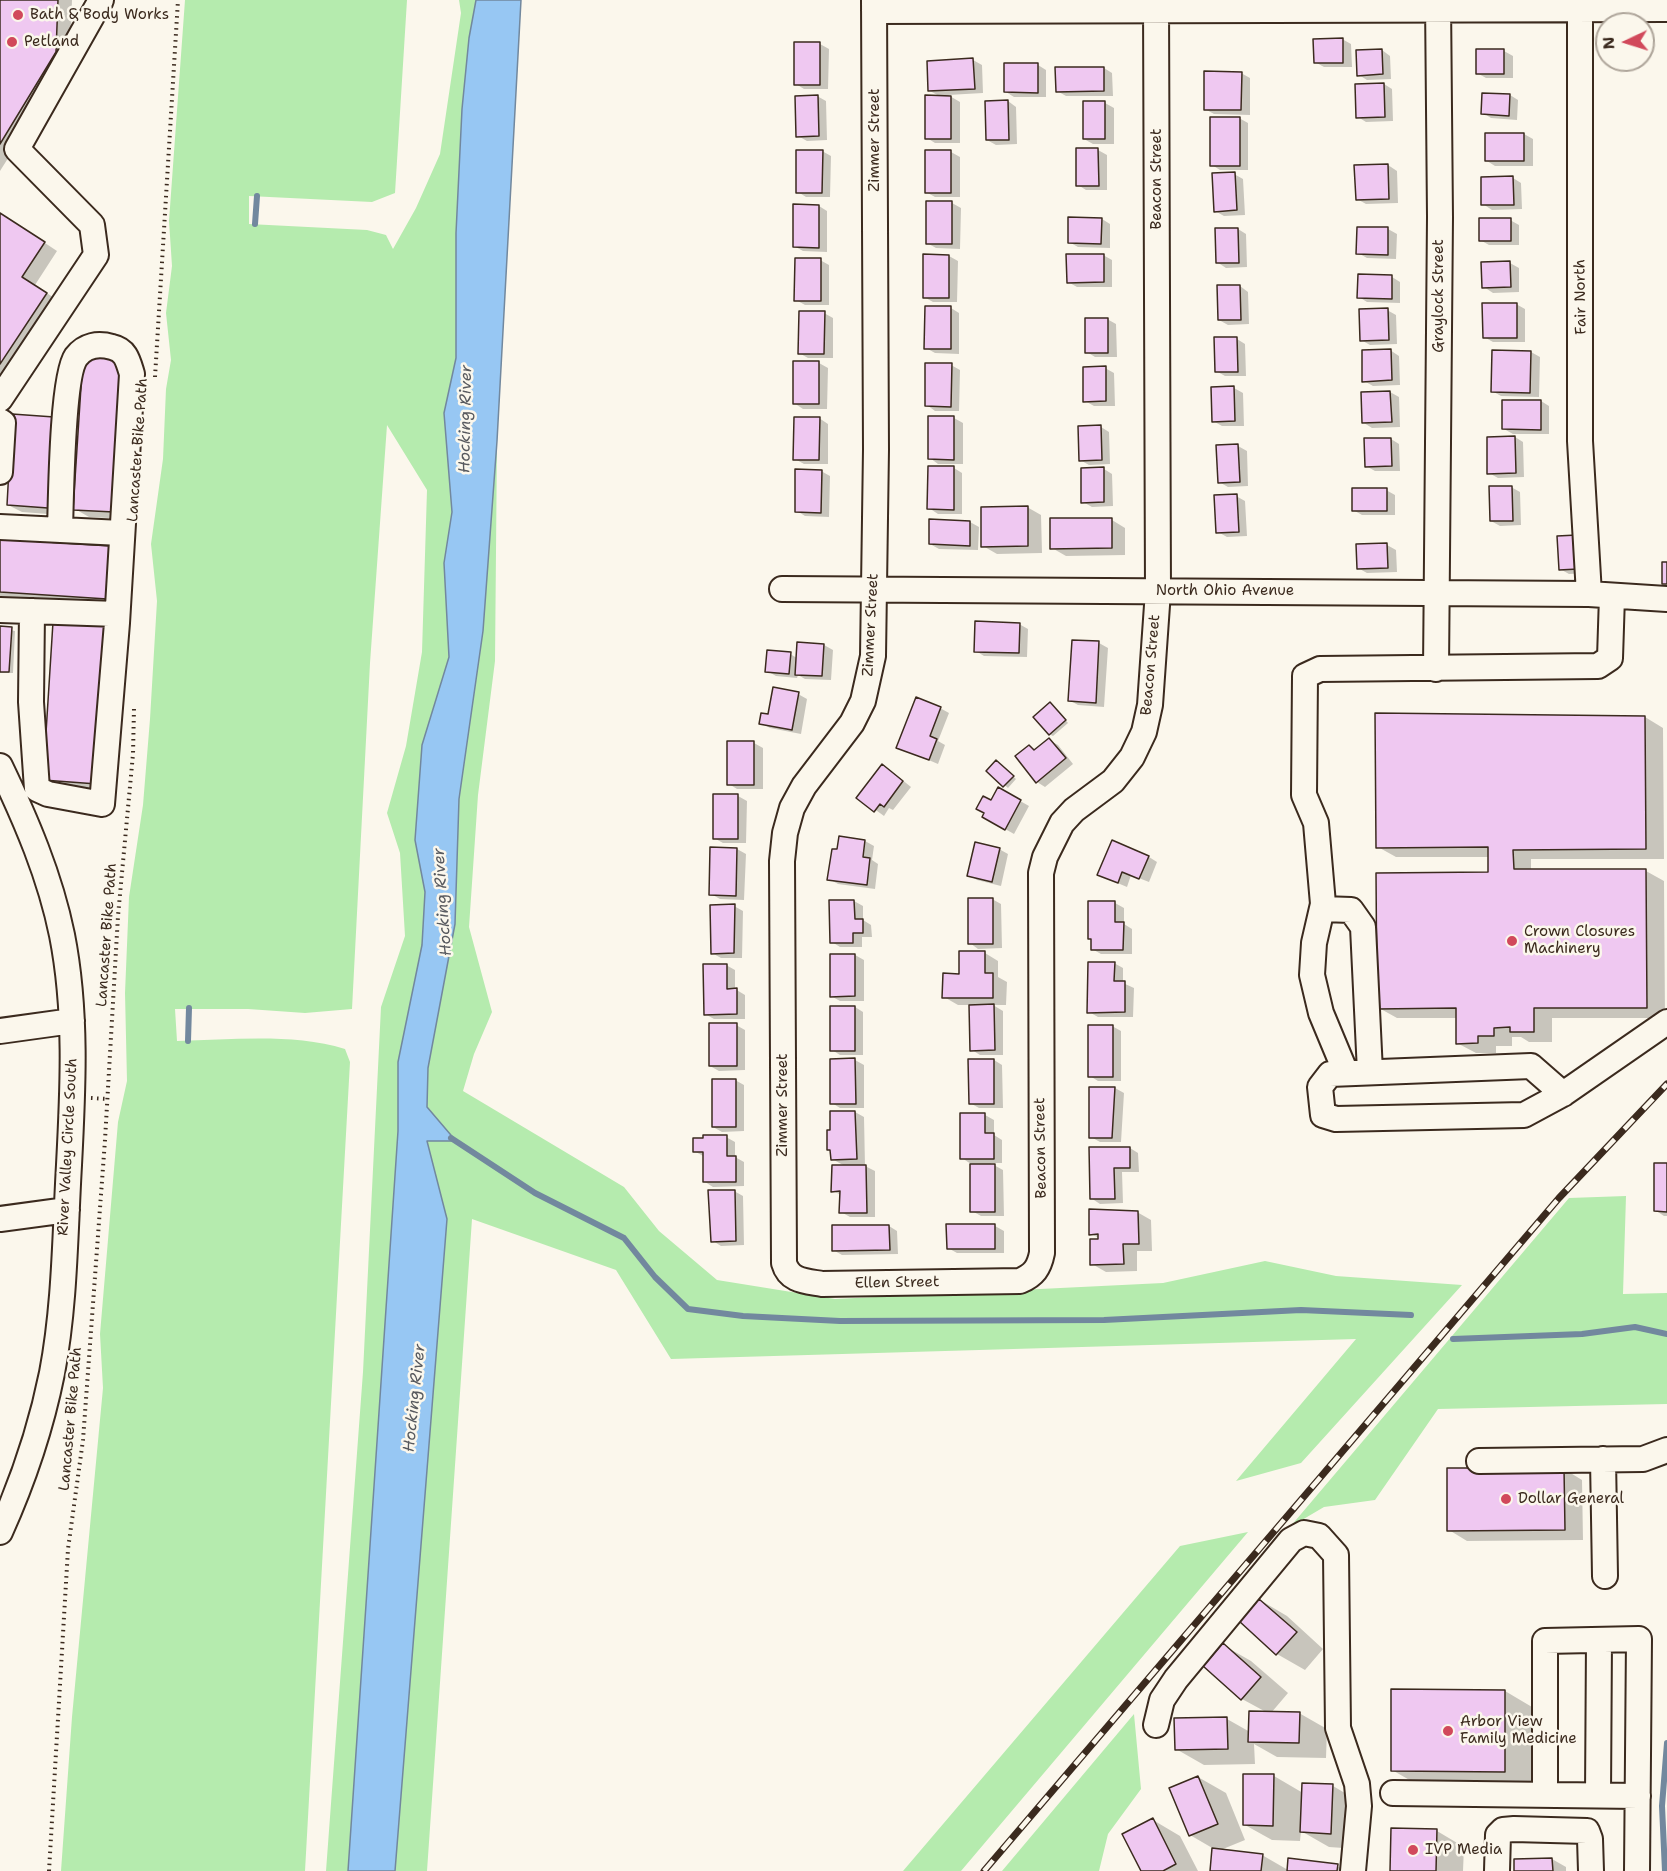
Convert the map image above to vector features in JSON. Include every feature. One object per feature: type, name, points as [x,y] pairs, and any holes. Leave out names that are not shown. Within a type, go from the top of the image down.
[{"type":"street","points":[[0,399],[96,255],[92,225],[17,149],[101,0]]},
{"type":"street","points":[[874,6],[1438,4],[1580,5],[1667,9]]},
{"type":"street","name":"Graylock Street","points":[[1436,669],[1440,228],[1438,4]]},
{"type":"street","name":"Fair North","points":[[1436,669],[1598,666],[1610,658],[1580,441],[1580,5]]},
{"type":"street","name":"Zimmer Street","points":[[784,1263],[782,890],[785,833],[792,808],[804,786],[842,738],[863,701],[873,656],[874,6]]},
{"type":"street","name":"Beacon Street","points":[[1020,1281],[1031,1276],[1039,1266],[1042,1253],[1041,873],[1045,857],[1062,823],[1074,810],[1113,781],[1123,770],[1144,732],[1150,705],[1158,591],[1156,6]]},
{"type":"street","points":[[32,611],[27,794],[57,796],[102,804],[132,374],[128,359],[120,349],[104,344],[86,347],[74,359],[67,392],[60,530]]},
{"type":"street","points":[[0,421],[3,423],[3,439],[0,472]]},
{"type":"street","points":[[0,527],[121,533]]},
{"type":"street","name":"North Ohio Avenue","points":[[782,589],[1436,593],[1601,595],[1667,599]]},
{"type":"street","points":[[0,610],[117,614]]},
{"type":"street","points":[[1358,1073],[1321,1013],[1312,975],[1314,943],[1322,909],[1316,823],[1304,795],[1305,676],[1320,669],[1436,669]]},
{"type":"street","name":"River Valley Circle South","points":[[0,766],[27,794],[43,865],[62,933],[72,1021],[73,1090],[59,1318],[52,1373],[39,1430],[20,1487],[0,1532]]},
{"type":"street","points":[[1322,909],[1351,910],[1363,927],[1358,1073]]},
{"type":"street","points":[[0,1031],[72,1021]]},
{"type":"street","points":[[1563,1094],[1531,1066],[1330,1074],[1320,1087],[1323,1115],[1336,1119],[1524,1114],[1563,1094],[1667,1022]]},
{"type":"street","points":[[0,1219],[67,1210]]},
{"type":"street","name":"Ellen Street","points":[[784,1263],[786,1272],[793,1278],[822,1284],[1020,1281]]},
{"type":"street","points":[[1479,1461],[1643,1460],[1667,1450]]},
{"type":"street","points":[[1603,1459],[1605,1576]]},
{"type":"street","points":[[1156,1725],[1162,1700],[1176,1679],[1291,1540],[1304,1533],[1319,1536],[1336,1555],[1338,1728],[1357,1784],[1359,1806],[1353,1871]]},
{"type":"street","points":[[1598,1795],[1599,1640]]},
{"type":"street","points":[[1545,1795],[1545,1641],[1639,1640],[1637,1871]]},
{"type":"street","points":[[1393,1793],[1638,1796]]},
{"type":"street","points":[[1497,1871],[1498,1835],[1503,1830],[1514,1829],[1587,1831],[1590,1839],[1591,1871]]},
{"type":"path","name":"Lancaster Bike Path","points":[[155,378],[178,0]]},
{"type":"path","name":"Lancaster Bike Path","points":[[49,1871],[68,1549],[84,1429],[105,1140],[118,916],[133,754],[134,699]]},
{"type":"green space","points":[[185,0],[407,0],[395,193],[372,202],[249,196],[249,224],[367,230],[386,235],[393,249],[416,208],[440,154],[461,13],[459,0],[521,0],[497,441],[495,661],[478,795],[469,927],[492,1012],[474,1054],[463,1091],[624,1187],[659,1231],[717,1280],[835,1299],[1163,1283],[1265,1261],[1336,1276],[1462,1285],[1301,1463],[1236,1481],[1356,1339],[671,1359],[616,1270],[472,1219],[427,1871],[326,1871],[363,1372],[381,1007],[405,936],[400,853],[387,813],[406,746],[422,652],[427,490],[387,425],[370,663],[352,1009],[305,1013],[248,1009],[175,1009],[177,1041],[283,1039],[304,1041],[345,1049],[350,1062],[305,1871],[61,1871],[72,1717],[103,1388],[100,1334],[118,1122],[127,1081],[125,993],[129,897],[143,805],[150,719],[157,601],[151,544],[163,459],[166,389],[171,360],[166,313],[172,266],[169,221]]},
{"type":"green space","points":[[1626,1196],[1623,1294],[1667,1293],[1667,1404],[1438,1409],[1375,1500],[1324,1507],[1290,1527],[1569,1198]]},
{"type":"green space","points":[[1248,1532],[961,1871],[903,1871],[1180,1546]]},
{"type":"green space","points":[[1134,1714],[1141,1789],[1108,1834],[1099,1871],[1002,1871]]},
{"type":"water","name":"Hocking River","points":[[476,0],[521,0],[497,441],[483,631],[459,799],[455,924],[428,1068],[427,1107],[456,1141],[427,1141],[447,1219],[395,1871],[348,1871],[398,1131],[398,1062],[422,945],[425,892],[415,840],[422,745],[449,657],[444,563],[452,512],[444,413],[456,358],[456,233],[462,109],[469,38]]},
{"type":"building","points":[[0,0],[58,0],[56,52],[0,144]]},
{"type":"building","points":[[1343,38],[1343,63],[1314,63],[1313,39]]},
{"type":"building","points":[[794,42],[820,42],[820,85],[794,85]]},
{"type":"building","points":[[1382,49],[1383,74],[1357,76],[1356,50]]},
{"type":"building","points":[[1476,49],[1504,49],[1504,74],[1476,74]]},
{"type":"building","points":[[973,58],[975,89],[928,91],[927,61]]},
{"type":"building","points":[[1004,63],[1038,63],[1038,93],[1004,92]]},
{"type":"building","points":[[1055,67],[1104,67],[1104,91],[1056,92]]},
{"type":"building","points":[[1204,71],[1242,72],[1241,110],[1204,110]]},
{"type":"building","points":[[1384,83],[1385,117],[1356,118],[1355,84]]},
{"type":"building","points":[[1482,93],[1510,94],[1509,116],[1481,114]]},
{"type":"building","points":[[818,95],[819,136],[796,137],[795,96]]},
{"type":"building","points":[[925,95],[951,96],[951,139],[925,139]]},
{"type":"building","points":[[1008,100],[1009,140],[986,140],[985,101]]},
{"type":"building","points":[[1083,101],[1105,101],[1105,139],[1083,139]]},
{"type":"building","points":[[1210,117],[1240,117],[1240,166],[1210,166]]},
{"type":"building","points":[[1485,133],[1524,133],[1524,161],[1485,161]]},
{"type":"building","points":[[1076,148],[1098,148],[1099,186],[1076,186]]},
{"type":"building","points":[[796,150],[823,150],[822,193],[796,193]]},
{"type":"building","points":[[925,150],[951,150],[951,193],[925,193]]},
{"type":"building","points":[[1388,164],[1389,199],[1356,200],[1354,165]]},
{"type":"building","points":[[1235,172],[1237,210],[1214,212],[1212,173]]},
{"type":"building","points":[[1513,176],[1514,205],[1481,205],[1481,177]]},
{"type":"building","points":[[926,201],[952,201],[952,244],[926,244]]},
{"type":"building","points":[[793,204],[819,205],[819,248],[793,247]]},
{"type":"building","points":[[0,213],[45,242],[22,277],[47,293],[0,364]]},
{"type":"building","points":[[1068,217],[1102,218],[1101,244],[1068,243]]},
{"type":"building","points":[[1479,218],[1511,218],[1511,241],[1479,241]]},
{"type":"building","points":[[1357,227],[1388,227],[1388,255],[1356,254]]},
{"type":"building","points":[[1215,228],[1238,228],[1239,263],[1216,263]]},
{"type":"building","points":[[923,254],[949,255],[949,298],[923,298]]},
{"type":"building","points":[[1066,254],[1104,254],[1104,282],[1067,283]]},
{"type":"building","points":[[795,258],[821,258],[821,301],[794,301]]},
{"type":"building","points":[[1510,261],[1511,287],[1482,288],[1481,262]]},
{"type":"building","points":[[1358,274],[1392,275],[1392,299],[1357,298]]},
{"type":"building","points":[[1217,285],[1240,285],[1241,320],[1218,320]]},
{"type":"building","points":[[1482,303],[1517,303],[1517,338],[1483,338]]},
{"type":"building","points":[[925,306],[951,306],[951,349],[924,349]]},
{"type":"building","points":[[1388,308],[1389,340],[1360,341],[1359,309]]},
{"type":"building","points":[[799,311],[825,311],[824,354],[798,354]]},
{"type":"building","points":[[1085,318],[1108,318],[1108,353],[1085,353]]},
{"type":"building","points":[[1214,337],[1237,337],[1238,372],[1215,372]]},
{"type":"building","points":[[1391,349],[1392,380],[1362,382],[1362,350]]},
{"type":"building","points":[[1492,350],[1531,351],[1530,393],[1491,392]]},
{"type":"building","points":[[83,356],[123,359],[114,512],[73,510]]},
{"type":"building","points":[[793,361],[819,361],[819,404],[793,404]]},
{"type":"building","points":[[925,363],[952,363],[951,407],[925,406]]},
{"type":"building","points":[[1106,366],[1106,401],[1083,402],[1083,367]]},
{"type":"building","points":[[1234,386],[1235,421],[1212,422],[1211,387]]},
{"type":"building","points":[[1390,391],[1392,422],[1362,423],[1361,392]]},
{"type":"building","points":[[1502,400],[1541,400],[1541,430],[1502,429]]},
{"type":"building","points":[[12,414],[54,417],[48,508],[7,505]]},
{"type":"building","points":[[928,416],[954,416],[954,460],[928,459]]},
{"type":"building","points":[[794,417],[820,417],[819,460],[793,460]]},
{"type":"building","points":[[1101,425],[1102,460],[1079,461],[1078,426]]},
{"type":"building","points":[[1515,436],[1516,473],[1487,474],[1487,437]]},
{"type":"building","points":[[1364,438],[1391,438],[1392,466],[1365,467]]},
{"type":"building","points":[[1238,444],[1240,482],[1218,483],[1216,445]]},
{"type":"building","points":[[928,466],[954,466],[954,510],[927,509]]},
{"type":"building","points":[[1104,467],[1104,502],[1081,503],[1081,468]]},
{"type":"building","points":[[795,469],[822,470],[821,513],[795,512]]},
{"type":"building","points":[[1489,486],[1512,486],[1513,521],[1490,521]]},
{"type":"building","points":[[1352,488],[1387,488],[1387,511],[1352,511]]},
{"type":"building","points":[[1237,494],[1239,532],[1216,533],[1214,495]]},
{"type":"building","points":[[1028,506],[1028,546],[981,547],[981,507]]},
{"type":"building","points":[[1050,518],[1112,518],[1112,548],[1050,549]]},
{"type":"building","points":[[929,519],[970,521],[970,546],[929,544]]},
{"type":"building","points":[[1577,535],[1578,569],[1559,570],[1557,536]]},
{"type":"building","points":[[0,539],[110,546],[107,599],[0,592]]},
{"type":"building","points":[[1387,543],[1388,568],[1357,569],[1356,544]]},
{"type":"building","points":[[1662,562],[1667,562],[1667,584],[1662,584]]},
{"type":"building","points":[[975,621],[1020,623],[1019,653],[974,652]]},
{"type":"building","points":[[53,622],[106,625],[97,784],[43,780]]},
{"type":"building","points":[[0,626],[12,627],[9,672],[0,672]]},
{"type":"building","points":[[1072,640],[1099,641],[1096,703],[1068,701]]},
{"type":"building","points":[[797,642],[824,644],[822,676],[795,675]]},
{"type":"building","points":[[767,650],[791,652],[789,674],[765,672]]},
{"type":"building","points":[[773,687],[799,692],[792,730],[759,724],[761,713],[768,714]]},
{"type":"building","points":[[916,697],[941,707],[930,736],[937,739],[929,760],[896,748]]},
{"type":"building","points":[[1050,702],[1066,720],[1049,735],[1033,717]]},
{"type":"building","name":"Crown Closures Machinery","points":[[1375,713],[1645,716],[1646,849],[1513,850],[1514,869],[1646,869],[1647,1008],[1534,1008],[1534,1032],[1510,1032],[1510,1027],[1494,1028],[1494,1036],[1478,1036],[1478,1043],[1456,1044],[1456,1008],[1377,1009],[1376,873],[1488,872],[1488,847],[1376,848]]},
{"type":"building","points":[[1049,738],[1066,758],[1036,783],[1015,756],[1029,745],[1034,750]]},
{"type":"building","points":[[727,741],[754,741],[754,785],[727,785]]},
{"type":"building","points":[[996,760],[1014,776],[1003,787],[986,771]]},
{"type":"building","points":[[882,764],[903,781],[884,807],[880,804],[874,812],[856,798]]},
{"type":"building","points":[[998,787],[1021,800],[1005,830],[982,817],[984,813],[976,809],[983,796],[991,800]]},
{"type":"building","points":[[713,794],[738,794],[738,839],[713,839]]},
{"type":"building","points":[[839,836],[865,840],[863,857],[870,858],[867,885],[827,880],[832,849],[837,849]]},
{"type":"building","points":[[1112,840],[1149,856],[1139,879],[1122,872],[1118,883],[1097,875]]},
{"type":"building","points":[[975,842],[1000,848],[992,882],[967,876]]},
{"type":"building","points":[[710,847],[737,848],[736,896],[709,895]]},
{"type":"building","points":[[968,898],[993,898],[993,944],[968,944]]},
{"type":"building","points":[[829,900],[854,900],[855,919],[863,919],[863,933],[853,933],[853,943],[830,943]]},
{"type":"building","points":[[1088,901],[1115,901],[1115,922],[1124,922],[1123,950],[1091,950],[1091,939],[1088,939]]},
{"type":"building","points":[[735,904],[734,953],[711,954],[710,905]]},
{"type":"building","points":[[959,951],[985,951],[985,973],[993,973],[993,998],[942,998],[943,973],[959,974]]},
{"type":"building","points":[[830,954],[855,954],[855,996],[830,997]]},
{"type":"building","points":[[1088,962],[1115,962],[1114,981],[1125,981],[1125,1012],[1087,1013]]},
{"type":"building","points":[[703,964],[727,964],[727,989],[737,988],[737,1014],[704,1015]]},
{"type":"building","points":[[994,1004],[995,1050],[970,1051],[969,1005]]},
{"type":"building","points":[[830,1006],[855,1006],[855,1051],[830,1051]]},
{"type":"building","points":[[709,1023],[737,1023],[737,1066],[709,1066]]},
{"type":"building","points":[[1088,1025],[1113,1025],[1113,1077],[1088,1077]]},
{"type":"building","points":[[855,1058],[856,1104],[830,1104],[830,1059]]},
{"type":"building","points":[[968,1059],[994,1059],[994,1104],[969,1104]]},
{"type":"building","points":[[712,1079],[736,1079],[736,1127],[712,1127]]},
{"type":"building","points":[[1089,1087],[1115,1087],[1112,1138],[1089,1138]]},
{"type":"building","points":[[830,1111],[855,1111],[857,1159],[831,1160],[830,1150],[827,1150]]},
{"type":"building","points":[[960,1113],[985,1113],[985,1133],[994,1133],[994,1159],[960,1159]]},
{"type":"building","points":[[703,1135],[727,1135],[727,1156],[736,1156],[736,1182],[703,1182],[703,1152],[693,1152],[693,1138],[703,1138]]},
{"type":"building","points":[[1089,1147],[1130,1147],[1130,1168],[1114,1168],[1115,1199],[1090,1199]]},
{"type":"building","points":[[1654,1163],[1667,1163],[1667,1212],[1654,1211]]},
{"type":"building","points":[[970,1164],[995,1164],[995,1212],[970,1212]]},
{"type":"building","points":[[832,1165],[866,1165],[867,1213],[839,1213],[840,1191],[831,1192]]},
{"type":"building","points":[[708,1190],[735,1190],[736,1241],[711,1242]]},
{"type":"building","points":[[1089,1209],[1138,1211],[1139,1244],[1123,1244],[1124,1264],[1090,1265],[1090,1239],[1098,1239],[1098,1234],[1089,1235]]},
{"type":"building","points":[[946,1224],[995,1224],[995,1249],[947,1249]]},
{"type":"building","points":[[832,1225],[889,1225],[890,1250],[832,1251]]},
{"type":"building","name":"Dollar General","points":[[1447,1468],[1564,1468],[1565,1530],[1447,1531]]},
{"type":"building","points":[[1259,1599],[1297,1632],[1276,1655],[1239,1621]]},
{"type":"building","points":[[1223,1643],[1261,1677],[1241,1700],[1203,1666]]},
{"type":"building","name":"Arbor View Family Medicine","points":[[1391,1689],[1505,1690],[1505,1772],[1391,1771]]},
{"type":"building","points":[[1249,1711],[1300,1712],[1299,1743],[1248,1742]]},
{"type":"building","points":[[1227,1717],[1228,1749],[1175,1750],[1174,1718]]},
{"type":"building","points":[[1243,1774],[1274,1774],[1273,1826],[1243,1825]]},
{"type":"building","points":[[1198,1776],[1218,1824],[1189,1836],[1169,1788]]},
{"type":"building","points":[[1302,1783],[1333,1784],[1331,1834],[1300,1832]]},
{"type":"building","points":[[1153,1818],[1176,1864],[1163,1871],[1141,1871],[1122,1834]]},
{"type":"building","name":"IVP Media","points":[[1391,1828],[1437,1829],[1436,1871],[1390,1871]]},
{"type":"building","points":[[1212,1848],[1263,1854],[1261,1871],[1210,1871]]},
{"type":"building","points":[[1288,1858],[1338,1864],[1337,1871],[1287,1871]]},
{"type":"building","points":[[1552,1858],[1553,1871],[1514,1871],[1514,1859]]},
{"type":"waterway","points":[[255,224],[257,196]]},
{"type":"waterway","points":[[188,1041],[189,1008]]},
{"type":"waterway","points":[[451,1138],[535,1193],[624,1238],[655,1277],[688,1309],[743,1316],[840,1321],[1104,1320],[1301,1310],[1411,1315]]},
{"type":"waterway","points":[[1453,1339],[1582,1334],[1635,1327],[1667,1334]]},
{"type":"waterway","points":[[1665,1871],[1662,1806],[1667,1743]]},
{"type":"railway","points":[[984,1871],[1559,1198],[1667,1084]]},
{"type":"place","name":"Bath & Body Works","points":[[18,15]]},
{"type":"place","name":"Petland","points":[[12,42]]},
{"type":"place","name":"Crown Closures Machinery","points":[[1512,941]]},
{"type":"place","name":"Dollar General","points":[[1506,1499]]},
{"type":"place","name":"Arbor View Family Medicine","points":[[1448,1731]]},
{"type":"place","name":"IVP Media","points":[[1413,1850]]}]
